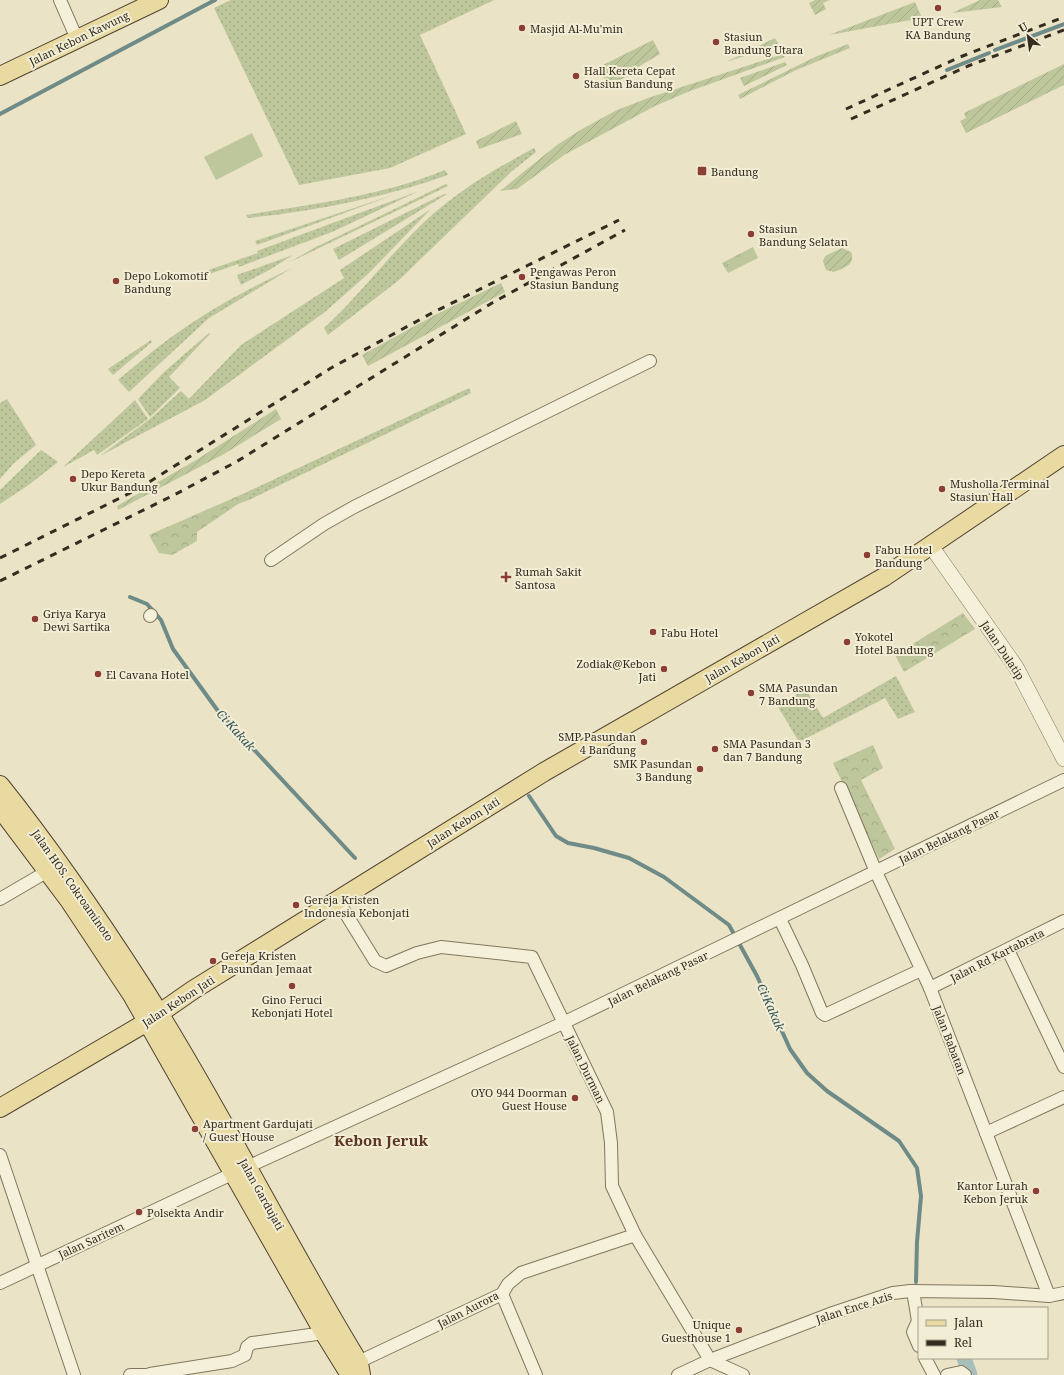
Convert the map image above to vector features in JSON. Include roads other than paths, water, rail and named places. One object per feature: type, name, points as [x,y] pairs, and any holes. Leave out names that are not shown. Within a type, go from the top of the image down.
[{"type":"main road","name":"Jalan Kebon Kawung","points":[[0,76],[159,0]]},
{"type":"main road","name":"Jalan Kebon Jati","points":[[0,1108],[152,1018],[193,990],[544,772],[884,577],[1064,455]]},
{"type":"main road","name":"Jalan HOS. Cokroaminoto","points":[[0,785],[48,871],[137,992],[160,997],[172,997],[193,990]]},
{"type":"main road","name":"Jalan HOS. Cokroaminoto","points":[[0,808],[22,824],[80,892],[152,1018]]},
{"type":"main road","points":[[115,1040],[124,1030],[137,992]]},
{"type":"main road","name":"Jalan Gardujati","points":[[152,1018],[241,1170],[304,1271],[354,1370]]},
{"type":"main road","name":"Jalan Gardujati","points":[[241,1170],[324,1333],[354,1370]]},
{"type":"street","points":[[60,0],[77,39]]},
{"type":"street","points":[[271,560],[324,524],[354,508],[650,361]]},
{"type":"street","name":"Jalan Dulatip","points":[[931,546],[1016,667],[1064,759]]},
{"type":"street","name":"Jalan Belakang Pasar","points":[[241,1170],[563,1023],[729,944],[1064,780]]},
{"type":"street","name":"Jalan Babatan","points":[[841,788],[876,872],[930,988],[1049,1296]]},
{"type":"street","points":[[0,899],[48,871]]},
{"type":"street","name":"Jalan Durman","points":[[338,901],[375,961],[386,966],[417,953],[441,947],[532,957],[607,1112],[611,1142],[612,1186],[635,1235],[710,1360]]},
{"type":"street","points":[[780,918],[822,1013],[825,1015],[921,970]]},
{"type":"street","name":"Jalan Rd Kartabrata","points":[[930,988],[1064,921]]},
{"type":"street","points":[[1008,950],[1064,1067]]},
{"type":"street","points":[[986,1133],[1064,1097]]},
{"type":"street","points":[[0,1155],[74,1375]]},
{"type":"street","name":"Jalan Saritem","points":[[0,1283],[241,1170]]},
{"type":"street","name":"Jalan Aurora","points":[[354,1370],[502,1294],[508,1284],[521,1273],[635,1235]]},
{"type":"street","points":[[913,1291],[918,1321],[913,1332],[918,1344]]},
{"type":"street","name":"Jalan Ence Azis","points":[[678,1375],[710,1360],[893,1293],[913,1291],[994,1292],[1049,1296],[1064,1293]]},
{"type":"street","points":[[502,1294],[536,1375]]},
{"type":"street","points":[[130,1375],[150,1374],[232,1361],[245,1355],[247,1347],[252,1343],[324,1333]]},
{"type":"street","points":[[926,1359],[934,1375]]},
{"type":"street","points":[[710,1360],[743,1375]]},
{"type":"street","points":[[947,1375],[961,1372],[965,1375]]},
{"type":"waterway","points":[[0,114],[215,0]]},
{"type":"waterway","points":[[995,50],[1064,24]]},
{"type":"waterway","points":[[947,70],[989,53]]},
{"type":"waterway","name":"Ci Kakak","points":[[130,597],[147,604],[161,620],[173,649],[218,711],[355,858]]},
{"type":"waterway","name":"Ci Kakak","points":[[529,796],[556,836],[568,843],[594,848],[629,858],[664,877],[729,925],[757,976],[790,1049],[807,1073],[827,1091],[899,1141],[917,1168],[921,1196],[917,1242],[916,1282]]},
{"type":"waterway","name":"Ci Kakak","points":[[964,1359],[970,1375]]},
{"type":"railway","points":[[846,109],[960,57],[1064,17]]},
{"type":"railway","points":[[851,119],[968,66],[1064,30]]},
{"type":"railway","points":[[0,558],[138,489],[331,368],[432,313],[619,220]]},
{"type":"railway","points":[[0,581],[174,495],[236,462],[492,303],[625,230]]},
{"type":"place","name":"UPT Crew KA Bandung","points":[[938,8]]},
{"type":"place","name":"Masjid Al-Mu'min","points":[[522,28]]},
{"type":"place","name":"Stasiun Bandung Utara","points":[[716,42]]},
{"type":"place","name":"Hall Kereta Cepat Stasiun Bandung","points":[[576,76]]},
{"type":"place","name":"Bandung","points":[[702,171]]},
{"type":"place","name":"Stasiun Bandung Selatan","points":[[751,234]]},
{"type":"place","name":"Pengawas Peron Stasiun Bandung","points":[[522,277]]},
{"type":"place","name":"Depo Lokomotif Bandung","points":[[116,281]]},
{"type":"place","name":"Depo Kereta Ukur Bandung","points":[[73,479]]},
{"type":"place","name":"Musholla Terminal Stasiun Hall","points":[[942,489]]},
{"type":"place","name":"Fabu Hotel Bandung","points":[[867,555]]},
{"type":"place","name":"Rumah Sakit Santosa","points":[[506,577]]},
{"type":"place","name":"Griya Karya Dewi Sartika","points":[[35,619]]},
{"type":"place","name":"Fabu Hotel","points":[[653,632]]},
{"type":"place","name":"Yokotel Hotel Bandung","points":[[847,642]]},
{"type":"place","name":"Zodiak@Kebon Jati","points":[[664,669]]},
{"type":"place","name":"El Cavana Hotel","points":[[98,674]]},
{"type":"place","name":"SMA Pasundan 7 Bandung","points":[[751,693]]},
{"type":"place","name":"SMP Pasundan 4 Bandung","points":[[644,742]]},
{"type":"place","name":"SMA Pasundan 3 dan 7 Bandung","points":[[715,749]]},
{"type":"place","name":"SMK Pasundan 3 Bandung","points":[[700,769]]},
{"type":"place","name":"Gereja Kristen Indonesia Kebonjati","points":[[296,905]]},
{"type":"place","name":"Gereja Kristen Pasundan Jemaat","points":[[213,961]]},
{"type":"place","name":"Gino Feruci Kebonjati Hotel","points":[[292,986]]},
{"type":"place","name":"OYO 944 Doorman Guest House","points":[[575,1098]]},
{"type":"place","name":"Apartment Gardujati / Guest House","points":[[195,1129]]},
{"type":"place","name":"Kantor Lurah Kebon Jeruk","points":[[1036,1191]]},
{"type":"place","name":"Polsekta Andir","points":[[139,1212]]},
{"type":"place","name":"Unique Guesthouse 1","points":[[739,1330]]},
{"type":"district","name":"Kebon Jeruk","points":[[381,1140]]}]
